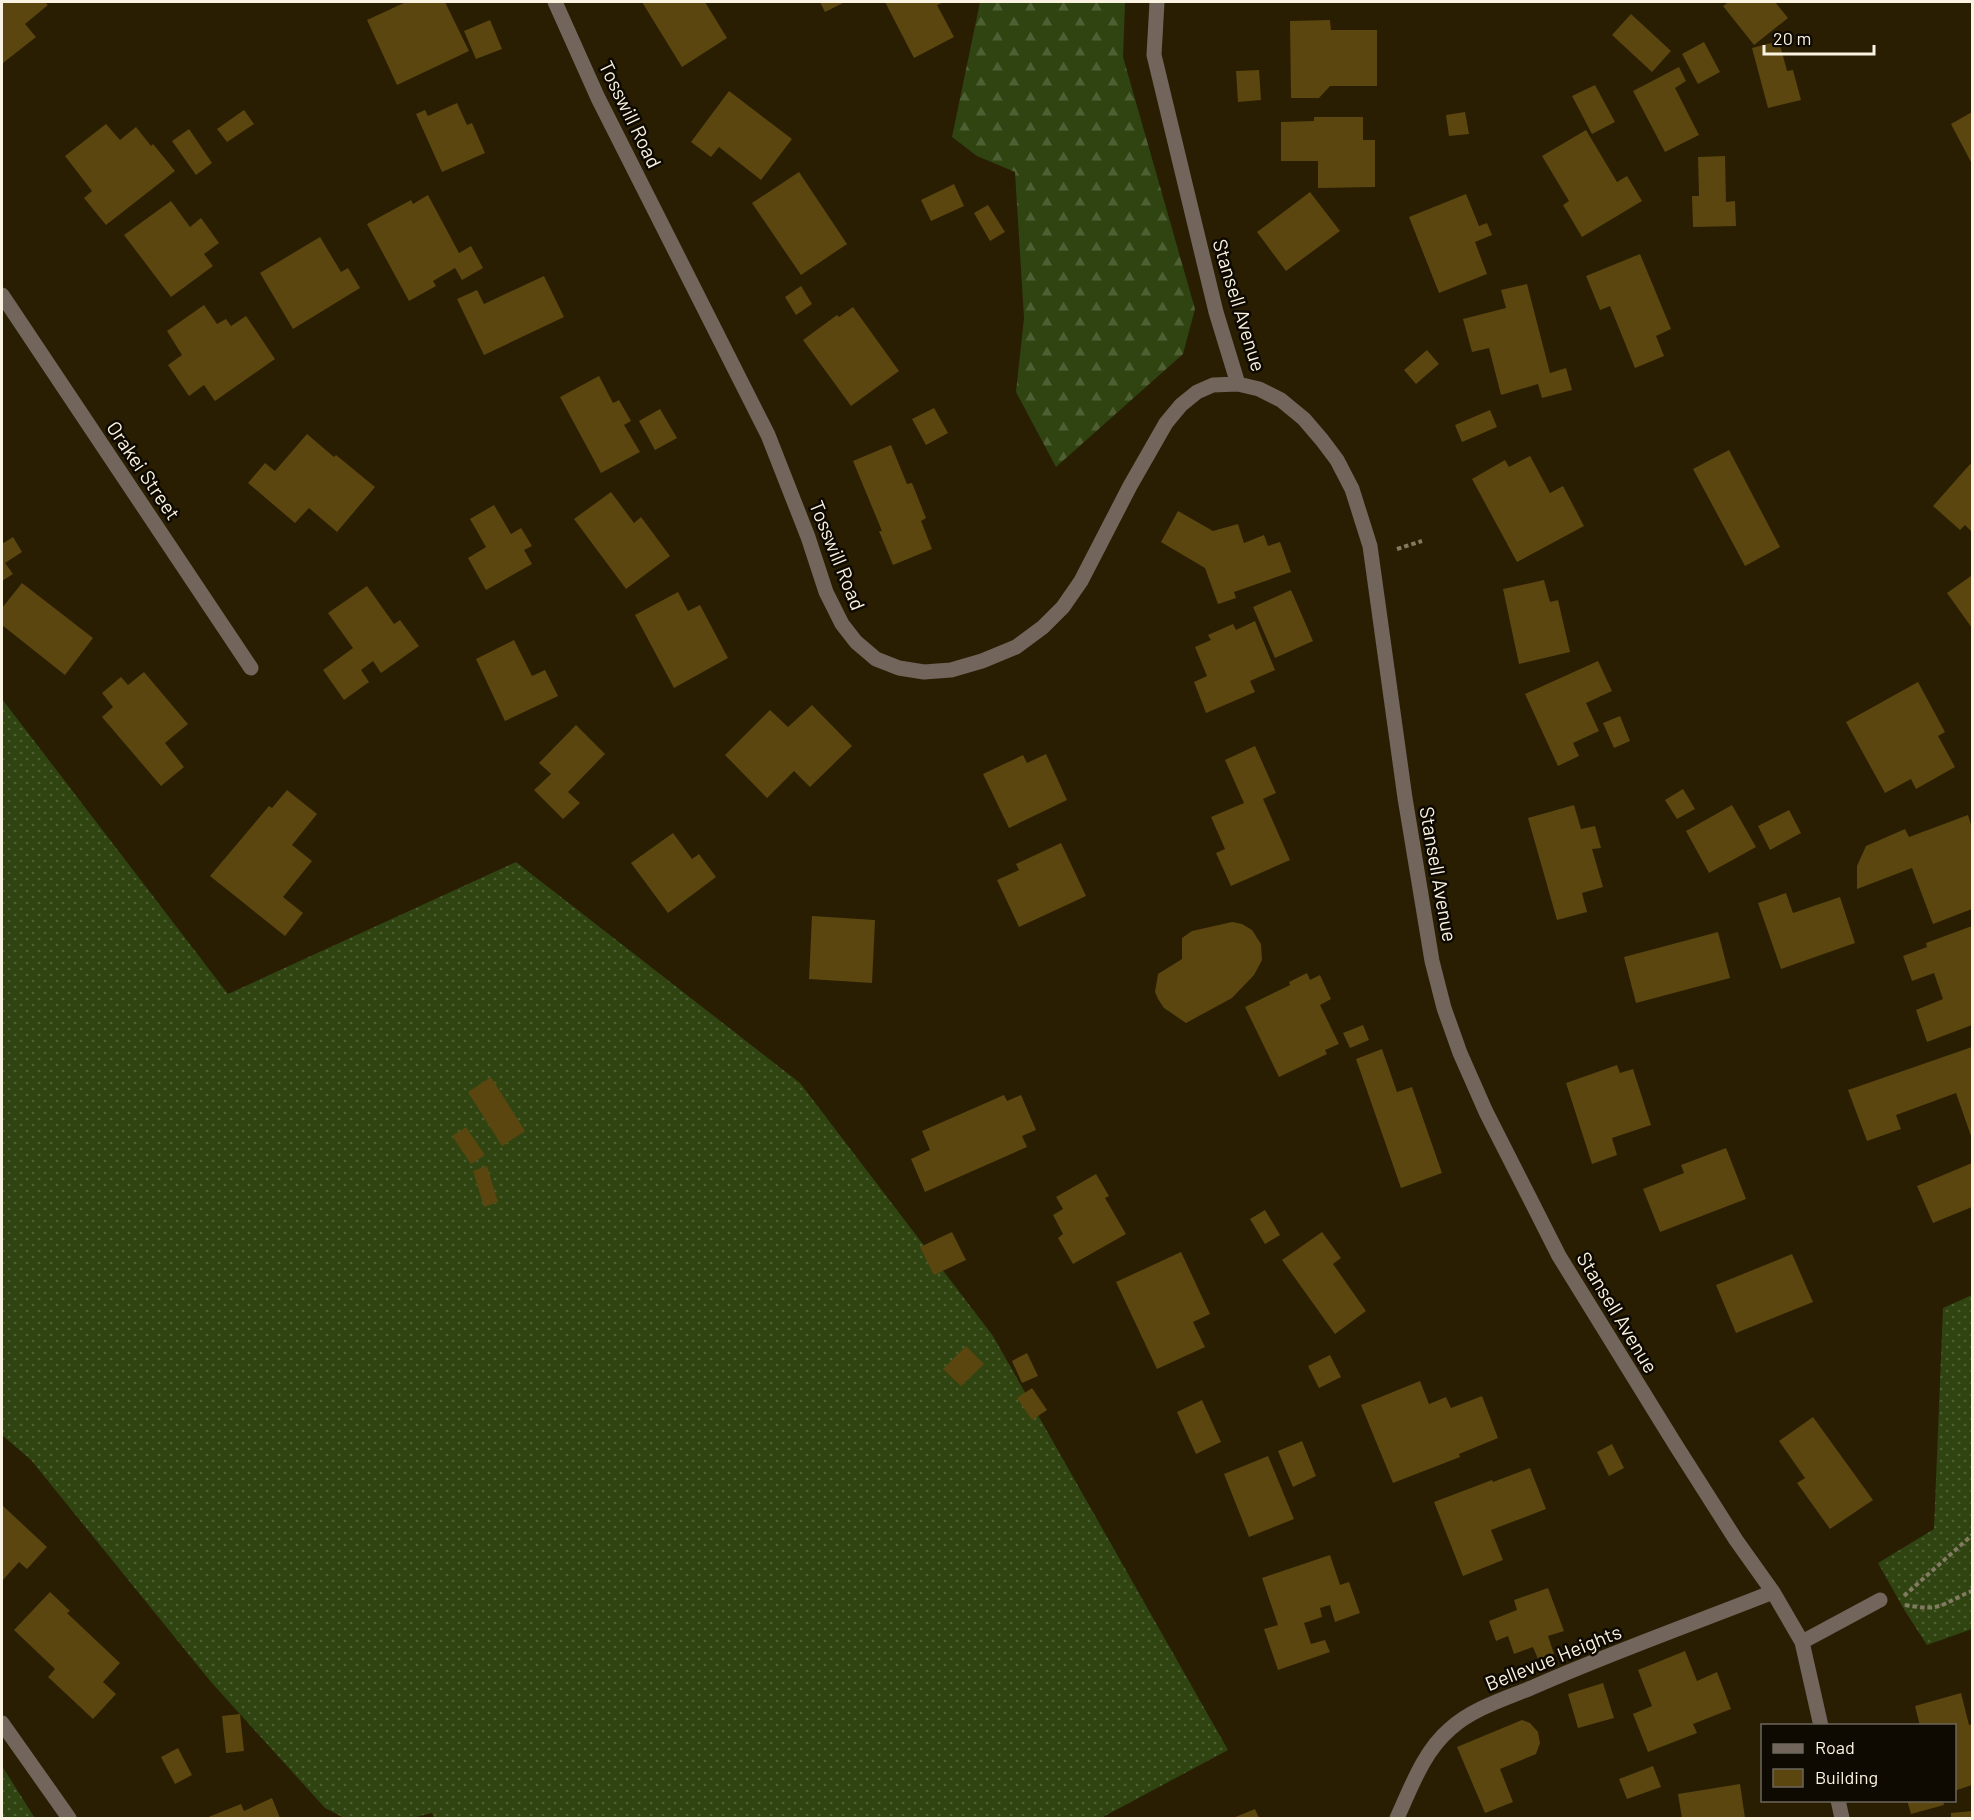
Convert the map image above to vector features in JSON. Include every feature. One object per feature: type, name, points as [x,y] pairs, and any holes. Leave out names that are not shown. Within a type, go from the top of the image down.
[{"type":"street","name":"Tosswill Road","points":[[555,2],[598,98],[768,435],[808,537],[826,592],[842,624],[856,642],[876,659],[899,668],[924,672],[951,670],[982,661],[1016,647],[1043,627],[1064,607],[1082,581],[1130,486],[1166,423],[1181,405],[1197,392],[1213,385],[1238,384]]},
{"type":"street","name":"Stansell Avenue","points":[[1157,2],[1154,55],[1216,312],[1238,384],[1259,389],[1281,400],[1304,419],[1337,460],[1352,489],[1370,546],[1405,798],[1432,961],[1444,1008],[1468,1073],[1559,1256],[1723,1521],[1773,1592],[1802,1642],[1821,1724]]},
{"type":"street","name":"Orakei Street","points":[[2,295],[251,668]]},
{"type":"street","name":"Bellevue Heights","points":[[1397,1818],[1424,1760],[1436,1742],[1450,1728],[1472,1714],[1553,1678],[1773,1592]]},
{"type":"street","points":[[1802,1642],[1880,1600]]},
{"type":"street","points":[[2,1723],[69,1818]]},
{"type":"street","points":[[1838,1802],[1842,1818]]},
{"type":"path","points":[[1397,549],[1422,541]]},
{"type":"path","points":[[1880,1600],[1901,1598],[1906,1595],[1972,1535]]},
{"type":"path","points":[[1880,1600],[1924,1609],[1941,1607],[1972,1591]]},
{"type":"green space","points":[[980,2],[1125,2],[1123,57],[1195,309],[1183,354],[1056,467],[1016,392],[1024,318],[1015,172],[977,156],[952,137]]},
{"type":"green space","points":[[2,699],[228,994],[516,862],[800,1083],[993,1336],[1228,1750],[1101,1818],[434,1818],[432,1813],[412,1818],[344,1818],[325,1808],[211,1682],[31,1460],[2,1435]]},
{"type":"green space","points":[[1972,1295],[1972,1629],[1927,1645],[1878,1563],[1934,1529],[1943,1308]]},
{"type":"green space","points":[[2,1766],[31,1812],[35,1818],[2,1818]]},
{"type":"building","points":[[2,2],[45,2],[48,5],[25,24],[36,37],[3,63],[2,61]]},
{"type":"building","points":[[406,2],[445,2],[469,51],[397,85],[367,20]]},
{"type":"building","points":[[642,2],[705,2],[727,38],[682,67]]},
{"type":"building","points":[[820,2],[845,2],[825,12]]},
{"type":"building","points":[[885,2],[944,2],[937,5],[954,37],[914,58]]},
{"type":"building","points":[[1729,2],[1775,2],[1788,18],[1754,45],[1723,6]]},
{"type":"building","points":[[1631,14],[1671,51],[1652,72],[1612,35]]},
{"type":"building","points":[[490,20],[502,49],[476,59],[464,31]]},
{"type":"building","points":[[1330,20],[1331,30],[1377,30],[1377,86],[1330,86],[1319,98],[1291,98],[1290,21]]},
{"type":"building","points":[[1779,41],[1787,71],[1793,70],[1801,100],[1768,108],[1752,48]]},
{"type":"building","points":[[1704,42],[1720,72],[1698,84],[1682,54]]},
{"type":"building","points":[[1679,67],[1686,81],[1675,88],[1699,135],[1665,152],[1633,91]]},
{"type":"building","points":[[1259,70],[1261,100],[1238,102],[1236,71]]},
{"type":"building","points":[[1595,85],[1615,122],[1592,134],[1572,96]]},
{"type":"building","points":[[729,91],[792,139],[761,180],[719,147],[711,157],[691,142]]},
{"type":"building","points":[[457,103],[467,125],[472,123],[485,153],[442,172],[416,114],[425,110],[428,116]]},
{"type":"building","points":[[244,110],[254,124],[227,142],[217,129]]},
{"type":"building","points":[[1465,112],[1469,134],[1449,136],[1446,115]]},
{"type":"building","points":[[1972,112],[1972,164],[1951,124]]},
{"type":"building","points":[[1314,117],[1363,117],[1363,140],[1375,140],[1375,187],[1318,188],[1318,161],[1281,161],[1281,122],[1314,121]]},
{"type":"building","points":[[106,124],[120,140],[136,127],[175,171],[106,225],[84,198],[92,191],[65,156]]},
{"type":"building","points":[[189,129],[212,163],[196,175],[172,141]]},
{"type":"building","points":[[1586,130],[1617,182],[1627,176],[1642,201],[1582,237],[1563,205],[1569,201],[1542,156]]},
{"type":"building","points":[[1725,156],[1726,202],[1735,201],[1736,226],[1693,227],[1692,196],[1699,196],[1698,157]]},
{"type":"building","points":[[799,172],[847,244],[801,275],[752,203]]},
{"type":"building","points":[[954,184],[964,206],[931,221],[921,200]]},
{"type":"building","points":[[1310,192],[1340,231],[1286,271],[1257,232]]},
{"type":"building","points":[[1466,194],[1479,226],[1487,223],[1492,235],[1475,242],[1487,274],[1439,293],[1409,217]]},
{"type":"building","points":[[428,195],[459,253],[471,246],[483,268],[462,280],[455,268],[433,281],[436,286],[409,301],[367,224],[411,200],[413,204]]},
{"type":"building","points":[[171,201],[190,227],[201,218],[219,243],[204,254],[213,266],[171,297],[124,235]]},
{"type":"building","points":[[988,205],[1005,232],[990,241],[974,213]]},
{"type":"building","points":[[320,237],[341,272],[348,268],[360,288],[293,329],[260,273]]},
{"type":"building","points":[[1640,254],[1671,329],[1656,336],[1664,356],[1635,368],[1610,306],[1600,310],[1586,276]]},
{"type":"building","points":[[544,276],[564,317],[484,355],[457,299],[477,290],[484,304]]},
{"type":"building","points":[[1527,284],[1550,373],[1566,368],[1572,390],[1542,398],[1538,384],[1501,395],[1489,348],[1472,352],[1463,319],[1506,308],[1501,290]]},
{"type":"building","points":[[801,286],[812,304],[796,315],[785,297]]},
{"type":"building","points":[[204,305],[217,324],[226,319],[231,326],[246,316],[275,359],[215,401],[204,385],[189,396],[168,365],[182,355],[167,331]]},
{"type":"building","points":[[853,307],[899,371],[851,406],[803,340],[837,315],[839,317]]},
{"type":"building","points":[[1427,350],[1439,364],[1416,384],[1404,370]]},
{"type":"building","points":[[599,376],[613,403],[619,400],[631,421],[624,425],[640,452],[601,473],[560,397]]},
{"type":"building","points":[[934,408],[948,433],[926,445],[912,419]]},
{"type":"building","points":[[660,409],[677,438],[655,450],[639,421]]},
{"type":"building","points":[[1490,410],[1497,427],[1462,442],[1455,425]]},
{"type":"building","points":[[307,434],[375,487],[337,532],[309,508],[295,523],[248,483],[265,463],[275,471]]},
{"type":"building","points":[[891,445],[907,484],[912,483],[926,518],[921,521],[932,549],[893,565],[879,531],[882,531],[853,461]]},
{"type":"building","points":[[1729,450],[1780,547],[1745,566],[1693,469]]},
{"type":"building","points":[[1530,456],[1550,493],[1563,486],[1584,526],[1517,562],[1472,479],[1505,460],[1509,467]]},
{"type":"building","points":[[1972,462],[1972,532],[1965,525],[1960,530],[1933,506]]},
{"type":"building","points":[[611,492],[634,523],[641,517],[670,556],[626,589],[574,519]]},
{"type":"building","points":[[494,505],[511,534],[521,528],[532,546],[524,550],[532,564],[486,590],[468,558],[486,547],[470,519]]},
{"type":"building","points":[[1178,511],[1213,531],[1238,524],[1244,543],[1264,535],[1268,546],[1280,542],[1291,572],[1234,592],[1236,598],[1218,604],[1205,568],[1161,542]]},
{"type":"building","points":[[13,537],[22,552],[5,563],[13,574],[2,581],[2,544]]},
{"type":"building","points":[[1971,576],[1972,578],[1972,628],[1947,593]]},
{"type":"building","points":[[1544,580],[1550,602],[1558,600],[1570,652],[1519,664],[1503,589]]},
{"type":"building","points":[[22,583],[93,638],[65,675],[2,625],[2,608]]},
{"type":"building","points":[[367,586],[394,624],[400,620],[419,646],[381,673],[373,661],[361,670],[369,682],[344,700],[323,670],[353,648],[328,613]]},
{"type":"building","points":[[1291,590],[1313,641],[1275,658],[1253,607]]},
{"type":"building","points":[[678,592],[688,611],[700,605],[728,658],[674,688],[635,615]]},
{"type":"building","points":[[1255,621],[1275,670],[1250,681],[1255,692],[1206,713],[1194,682],[1207,676],[1195,647],[1211,640],[1208,635],[1233,624],[1236,630]]},
{"type":"building","points":[[514,640],[532,676],[545,670],[558,696],[505,721],[476,659]]},
{"type":"building","points":[[1598,661],[1612,691],[1586,703],[1599,731],[1573,743],[1579,756],[1558,766],[1525,694]]},
{"type":"building","points":[[144,672],[188,724],[165,743],[184,767],[161,786],[102,717],[113,707],[102,693],[121,677],[128,685]]},
{"type":"building","points":[[1918,682],[1945,732],[1938,736],[1955,767],[1916,789],[1911,779],[1885,793],[1846,722]]},
{"type":"building","points":[[812,705],[852,746],[810,787],[794,771],[767,798],[725,755],[770,710],[788,727]]},
{"type":"building","points":[[1620,716],[1630,741],[1614,748],[1603,723]]},
{"type":"building","points":[[576,725],[605,754],[568,792],[580,803],[563,819],[534,790],[551,774],[539,763]]},
{"type":"building","points":[[1255,746],[1276,793],[1263,799],[1290,860],[1231,886],[1216,853],[1225,849],[1211,817],[1244,803],[1225,760]]},
{"type":"building","points":[[1046,754],[1067,800],[1009,828],[983,774],[1023,755],[1027,763]]},
{"type":"building","points":[[1683,789],[1695,809],[1677,819],[1665,800]]},
{"type":"building","points":[[287,790],[317,814],[292,845],[312,861],[283,897],[303,913],[285,936],[210,876],[269,806],[272,808]]},
{"type":"building","points":[[1574,805],[1581,829],[1595,826],[1601,848],[1592,849],[1603,887],[1582,893],[1587,912],[1557,920],[1528,818]]},
{"type":"building","points":[[1732,805],[1756,847],[1709,873],[1686,831]]},
{"type":"building","points":[[1789,810],[1801,833],[1770,850],[1758,826]]},
{"type":"building","points":[[1968,815],[1972,828],[1972,909],[1933,924],[1912,868],[1857,889],[1857,866],[1866,846],[1905,829],[1909,837]]},
{"type":"building","points":[[673,833],[692,859],[699,854],[716,877],[668,913],[631,863]]},
{"type":"building","points":[[1061,843],[1086,896],[1019,927],[997,880],[1019,870],[1016,864]]},
{"type":"building","points":[[1786,893],[1793,913],[1840,897],[1855,943],[1781,969],[1758,903]]},
{"type":"building","points":[[812,916],[875,920],[872,983],[809,979]]},
{"type":"building","points":[[1232,922],[1242,924],[1252,930],[1261,944],[1262,960],[1254,975],[1232,998],[1186,1023],[1164,1008],[1158,999],[1155,992],[1158,974],[1182,959],[1182,938],[1192,931]]},
{"type":"building","points":[[1972,926],[1972,1025],[1927,1042],[1916,1010],[1943,999],[1934,973],[1912,981],[1903,956],[1927,947],[1926,943]]},
{"type":"building","points":[[1718,932],[1730,978],[1636,1003],[1624,957]]},
{"type":"building","points":[[1307,973],[1310,980],[1320,975],[1331,999],[1320,1005],[1339,1044],[1325,1050],[1327,1054],[1279,1077],[1245,1007],[1290,985],[1289,982]]},
{"type":"building","points":[[1363,1025],[1369,1040],[1350,1048],[1343,1033]]},
{"type":"building","points":[[1972,1047],[1971,1136],[1956,1093],[1896,1115],[1901,1129],[1867,1141],[1848,1090]]},
{"type":"building","points":[[1382,1049],[1397,1092],[1412,1087],[1442,1173],[1401,1188],[1356,1059]]},
{"type":"building","points":[[1617,1065],[1620,1073],[1633,1069],[1651,1125],[1612,1138],[1617,1155],[1592,1164],[1566,1083]]},
{"type":"building","points":[[491,1077],[525,1131],[502,1146],[468,1092]]},
{"type":"building","points":[[1004,1095],[1007,1101],[1021,1095],[1036,1130],[1022,1136],[1027,1147],[925,1192],[911,1159],[930,1150],[922,1131]]},
{"type":"building","points":[[466,1127],[485,1155],[471,1164],[452,1136]]},
{"type":"building","points":[[1726,1148],[1746,1199],[1660,1232],[1643,1189],[1684,1173],[1681,1165]]},
{"type":"building","points":[[1972,1163],[1972,1207],[1933,1223],[1917,1186]]},
{"type":"building","points":[[487,1166],[498,1202],[484,1207],[473,1171]]},
{"type":"building","points":[[1096,1174],[1109,1196],[1105,1198],[1126,1234],[1073,1264],[1058,1238],[1063,1234],[1053,1215],[1063,1209],[1056,1197]]},
{"type":"building","points":[[1265,1210],[1280,1235],[1265,1244],[1250,1219]]},
{"type":"building","points":[[952,1232],[966,1260],[934,1275],[920,1247]]},
{"type":"building","points":[[1322,1232],[1341,1258],[1333,1264],[1366,1311],[1335,1334],[1282,1260]]},
{"type":"building","points":[[1181,1252],[1210,1314],[1193,1322],[1205,1347],[1157,1369],[1116,1282]]},
{"type":"building","points":[[1792,1254],[1813,1302],[1736,1333],[1716,1285]]},
{"type":"building","points":[[966,1346],[984,1364],[961,1386],[943,1369]]},
{"type":"building","points":[[1027,1353],[1038,1376],[1022,1383],[1012,1361]]},
{"type":"building","points":[[1330,1355],[1341,1377],[1319,1388],[1308,1366]]},
{"type":"building","points":[[1420,1381],[1429,1404],[1446,1397],[1451,1408],[1482,1396],[1498,1438],[1459,1454],[1460,1457],[1393,1483],[1361,1405]]},
{"type":"building","points":[[1032,1388],[1047,1410],[1032,1420],[1017,1398]]},
{"type":"building","points":[[1202,1400],[1221,1442],[1196,1454],[1177,1412]]},
{"type":"building","points":[[1813,1417],[1873,1500],[1830,1529],[1797,1483],[1805,1478],[1779,1441]]},
{"type":"building","points":[[1302,1441],[1316,1476],[1293,1487],[1278,1451]]},
{"type":"building","points":[[1612,1444],[1624,1468],[1609,1476],[1597,1452]]},
{"type":"building","points":[[1268,1456],[1294,1519],[1249,1537],[1224,1474]]},
{"type":"building","points":[[1530,1468],[1546,1509],[1491,1530],[1503,1560],[1463,1576],[1434,1502]]},
{"type":"building","points":[[2,1505],[47,1547],[27,1569],[19,1562],[2,1581]]},
{"type":"building","points":[[1330,1555],[1340,1585],[1349,1582],[1360,1613],[1335,1622],[1330,1605],[1320,1608],[1322,1617],[1304,1623],[1311,1644],[1325,1640],[1330,1652],[1278,1670],[1264,1629],[1278,1625],[1262,1578]]},
{"type":"building","points":[[1548,1588],[1564,1631],[1548,1636],[1554,1654],[1538,1659],[1533,1647],[1514,1654],[1508,1636],[1496,1641],[1489,1621],[1517,1610],[1514,1600]]},
{"type":"building","points":[[50,1592],[70,1611],[67,1613],[120,1663],[103,1682],[116,1694],[93,1719],[48,1677],[55,1669],[14,1630]]},
{"type":"building","points":[[1685,1651],[1697,1681],[1717,1672],[1731,1709],[1693,1724],[1697,1733],[1648,1752],[1633,1714],[1652,1706],[1638,1670]]},
{"type":"building","points":[[1603,1683],[1614,1718],[1578,1728],[1568,1694]]},
{"type":"building","points":[[1961,1693],[1969,1725],[1972,1724],[1972,1785],[1956,1790],[1956,1724],[1920,1724],[1915,1706]]},
{"type":"building","points":[[240,1714],[244,1751],[226,1753],[222,1716]]},
{"type":"building","points":[[1522,1720],[1530,1723],[1538,1732],[1540,1743],[1536,1754],[1500,1769],[1513,1802],[1485,1813],[1457,1747]]},
{"type":"building","points":[[178,1748],[192,1775],[175,1784],[161,1757]]},
{"type":"building","points":[[1653,1766],[1661,1787],[1627,1799],[1619,1779]]},
{"type":"building","points":[[1740,1784],[1745,1818],[1682,1818],[1678,1794]]},
{"type":"building","points":[[272,1798],[280,1818],[206,1818],[241,1804],[244,1811]]},
{"type":"building","points":[[1908,1802],[1943,1802],[1944,1805],[1911,1814]]},
{"type":"building","points":[[1255,1809],[1259,1818],[1233,1818]]},
{"type":"building","points":[[1972,1811],[1972,1818],[1951,1818],[1951,1813]]}]
